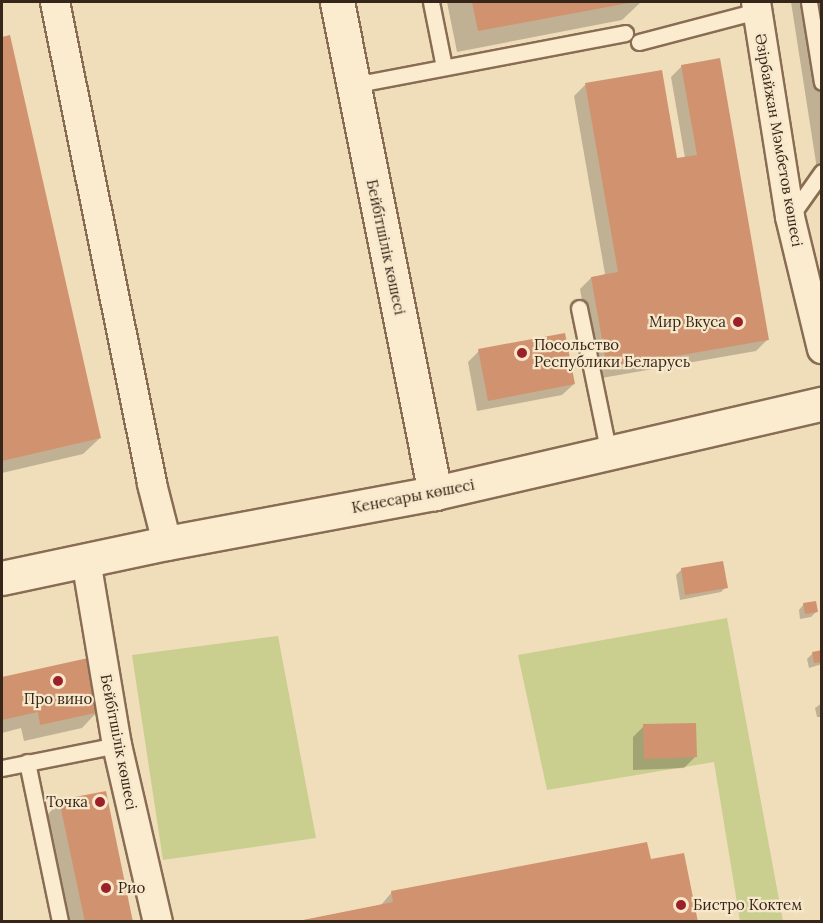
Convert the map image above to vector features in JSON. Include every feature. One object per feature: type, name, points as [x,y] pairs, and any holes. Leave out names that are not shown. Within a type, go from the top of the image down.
[{"type":"main road","name":"Бейбітшілік көшесі","points":[[338,2],[435,493]]},
{"type":"main road","name":"Кенесары көшесі","points":[[2,578],[167,543],[435,493],[822,404]]},
{"type":"street","points":[[55,2],[150,473],[167,543]]},
{"type":"street","name":"Әзірбайжан Мәмбетов көшесі","points":[[756,6],[790,217],[822,349]]},
{"type":"street","name":"Бейбітшілік көшесі","points":[[86,561],[117,745],[158,921]]},
{"type":"lane","points":[[431,2],[444,67]]},
{"type":"lane","points":[[809,2],[822,82]]},
{"type":"lane","points":[[639,42],[756,6]]},
{"type":"lane","points":[[353,85],[625,33]]},
{"type":"lane","points":[[790,217],[822,172]]},
{"type":"lane","points":[[579,308],[609,454]]},
{"type":"lane","points":[[2,768],[117,745]]},
{"type":"lane","points":[[27,762],[60,921]]},
{"type":"green space","points":[[727,618],[783,921],[740,921],[714,762],[547,790],[518,655]]},
{"type":"green space","points":[[278,636],[316,838],[163,860],[132,655]]},
{"type":"building","points":[[472,2],[629,2],[629,3],[478,31]]},
{"type":"building","points":[[10,35],[101,438],[2,461],[2,37]]},
{"type":"building","points":[[720,58],[769,340],[607,368],[591,277],[618,272],[585,83],[662,70],[677,158],[697,155],[681,65]]},
{"type":"building","points":[[565,333],[575,384],[488,401],[478,349]]},
{"type":"building","points":[[723,561],[728,588],[685,595],[681,568]]},
{"type":"building","points":[[816,601],[818,612],[805,614],[803,603]]},
{"type":"building","points":[[822,650],[822,662],[814,663],[812,652]]},
{"type":"building","points":[[88,658],[100,712],[40,725],[38,712],[2,720],[2,677]]},
{"type":"building","points":[[696,723],[697,757],[644,759],[643,724]]},
{"type":"building","points":[[106,791],[133,922],[85,922],[59,800]]},
{"type":"building","points":[[647,842],[651,859],[684,853],[698,922],[293,922],[393,902],[391,891]]},
{"type":"place","name":"Мир Вкуса","points":[[738,322]]},
{"type":"place","name":"Посольство Республики Беларусь","points":[[522,353]]},
{"type":"place","name":"Про вино","points":[[58,681]]},
{"type":"place","name":"Точка","points":[[100,802]]},
{"type":"place","name":"Рио","points":[[106,888]]},
{"type":"place","name":"Бистро Коктем","points":[[681,905]]}]
